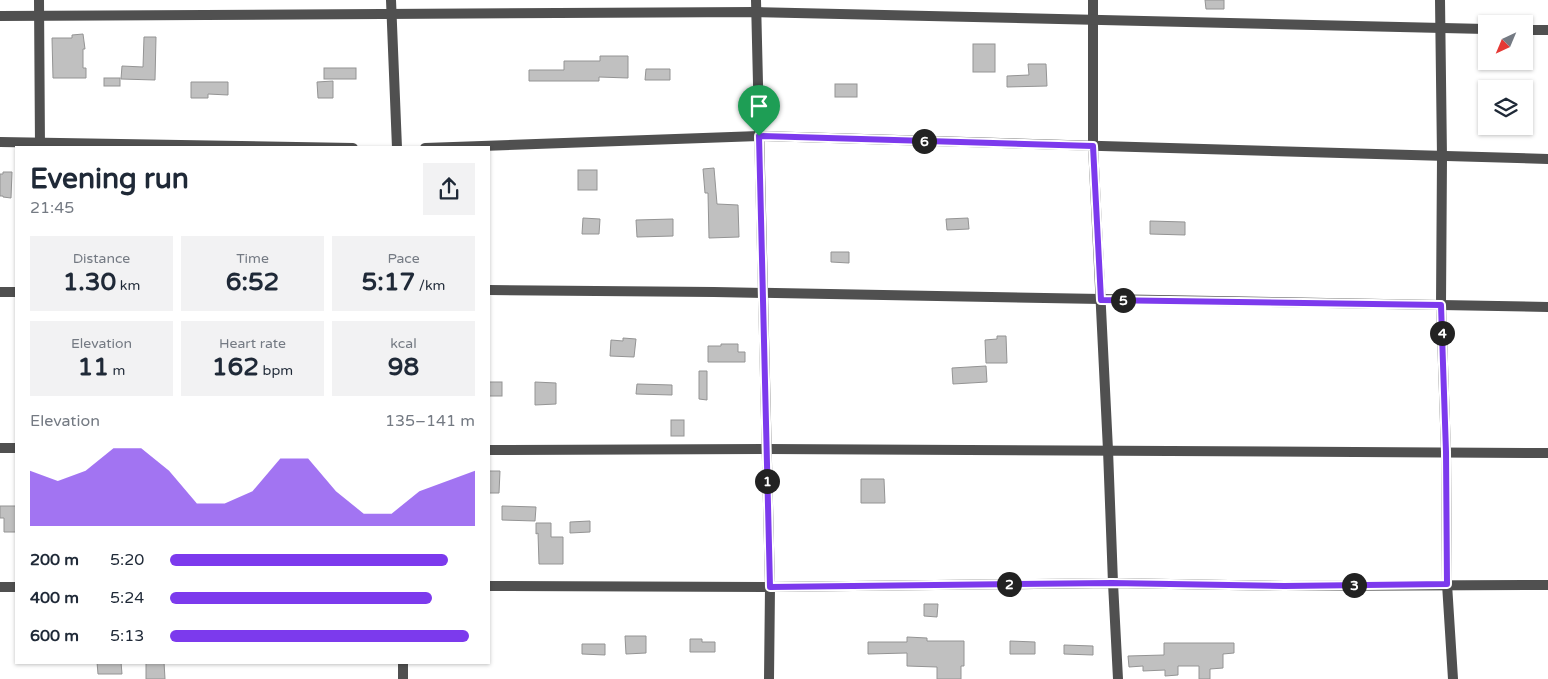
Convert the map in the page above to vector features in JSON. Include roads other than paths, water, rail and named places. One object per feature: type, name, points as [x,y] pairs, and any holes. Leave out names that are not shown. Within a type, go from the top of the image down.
[{"type":"street","points":[[39,0],[40,144]]},
{"type":"street","points":[[392,0],[397,146]]},
{"type":"street","points":[[756,0],[770,587],[769,679]]},
{"type":"street","points":[[1093,0],[1093,146],[1118,679]]},
{"type":"street","points":[[1440,0],[1441,305],[1446,452],[1447,584],[1453,679]]},
{"type":"street","points":[[0,16],[756,12],[1478,29]]},
{"type":"street","points":[[1533,30],[1548,30]]},
{"type":"street","points":[[481,146],[759,136],[1548,159]]},
{"type":"street","points":[[0,142],[196,146]]},
{"type":"street","points":[[490,290],[1548,307]]},
{"type":"street","points":[[0,292],[15,292]]},
{"type":"street","points":[[0,448],[15,448]]},
{"type":"street","points":[[490,450],[766,449],[1548,453]]},
{"type":"street","points":[[490,586],[770,587],[1112,583],[1284,586],[1548,585]]},
{"type":"street","points":[[0,587],[15,587]]},
{"type":"street","points":[[403,664],[404,679]]}]
